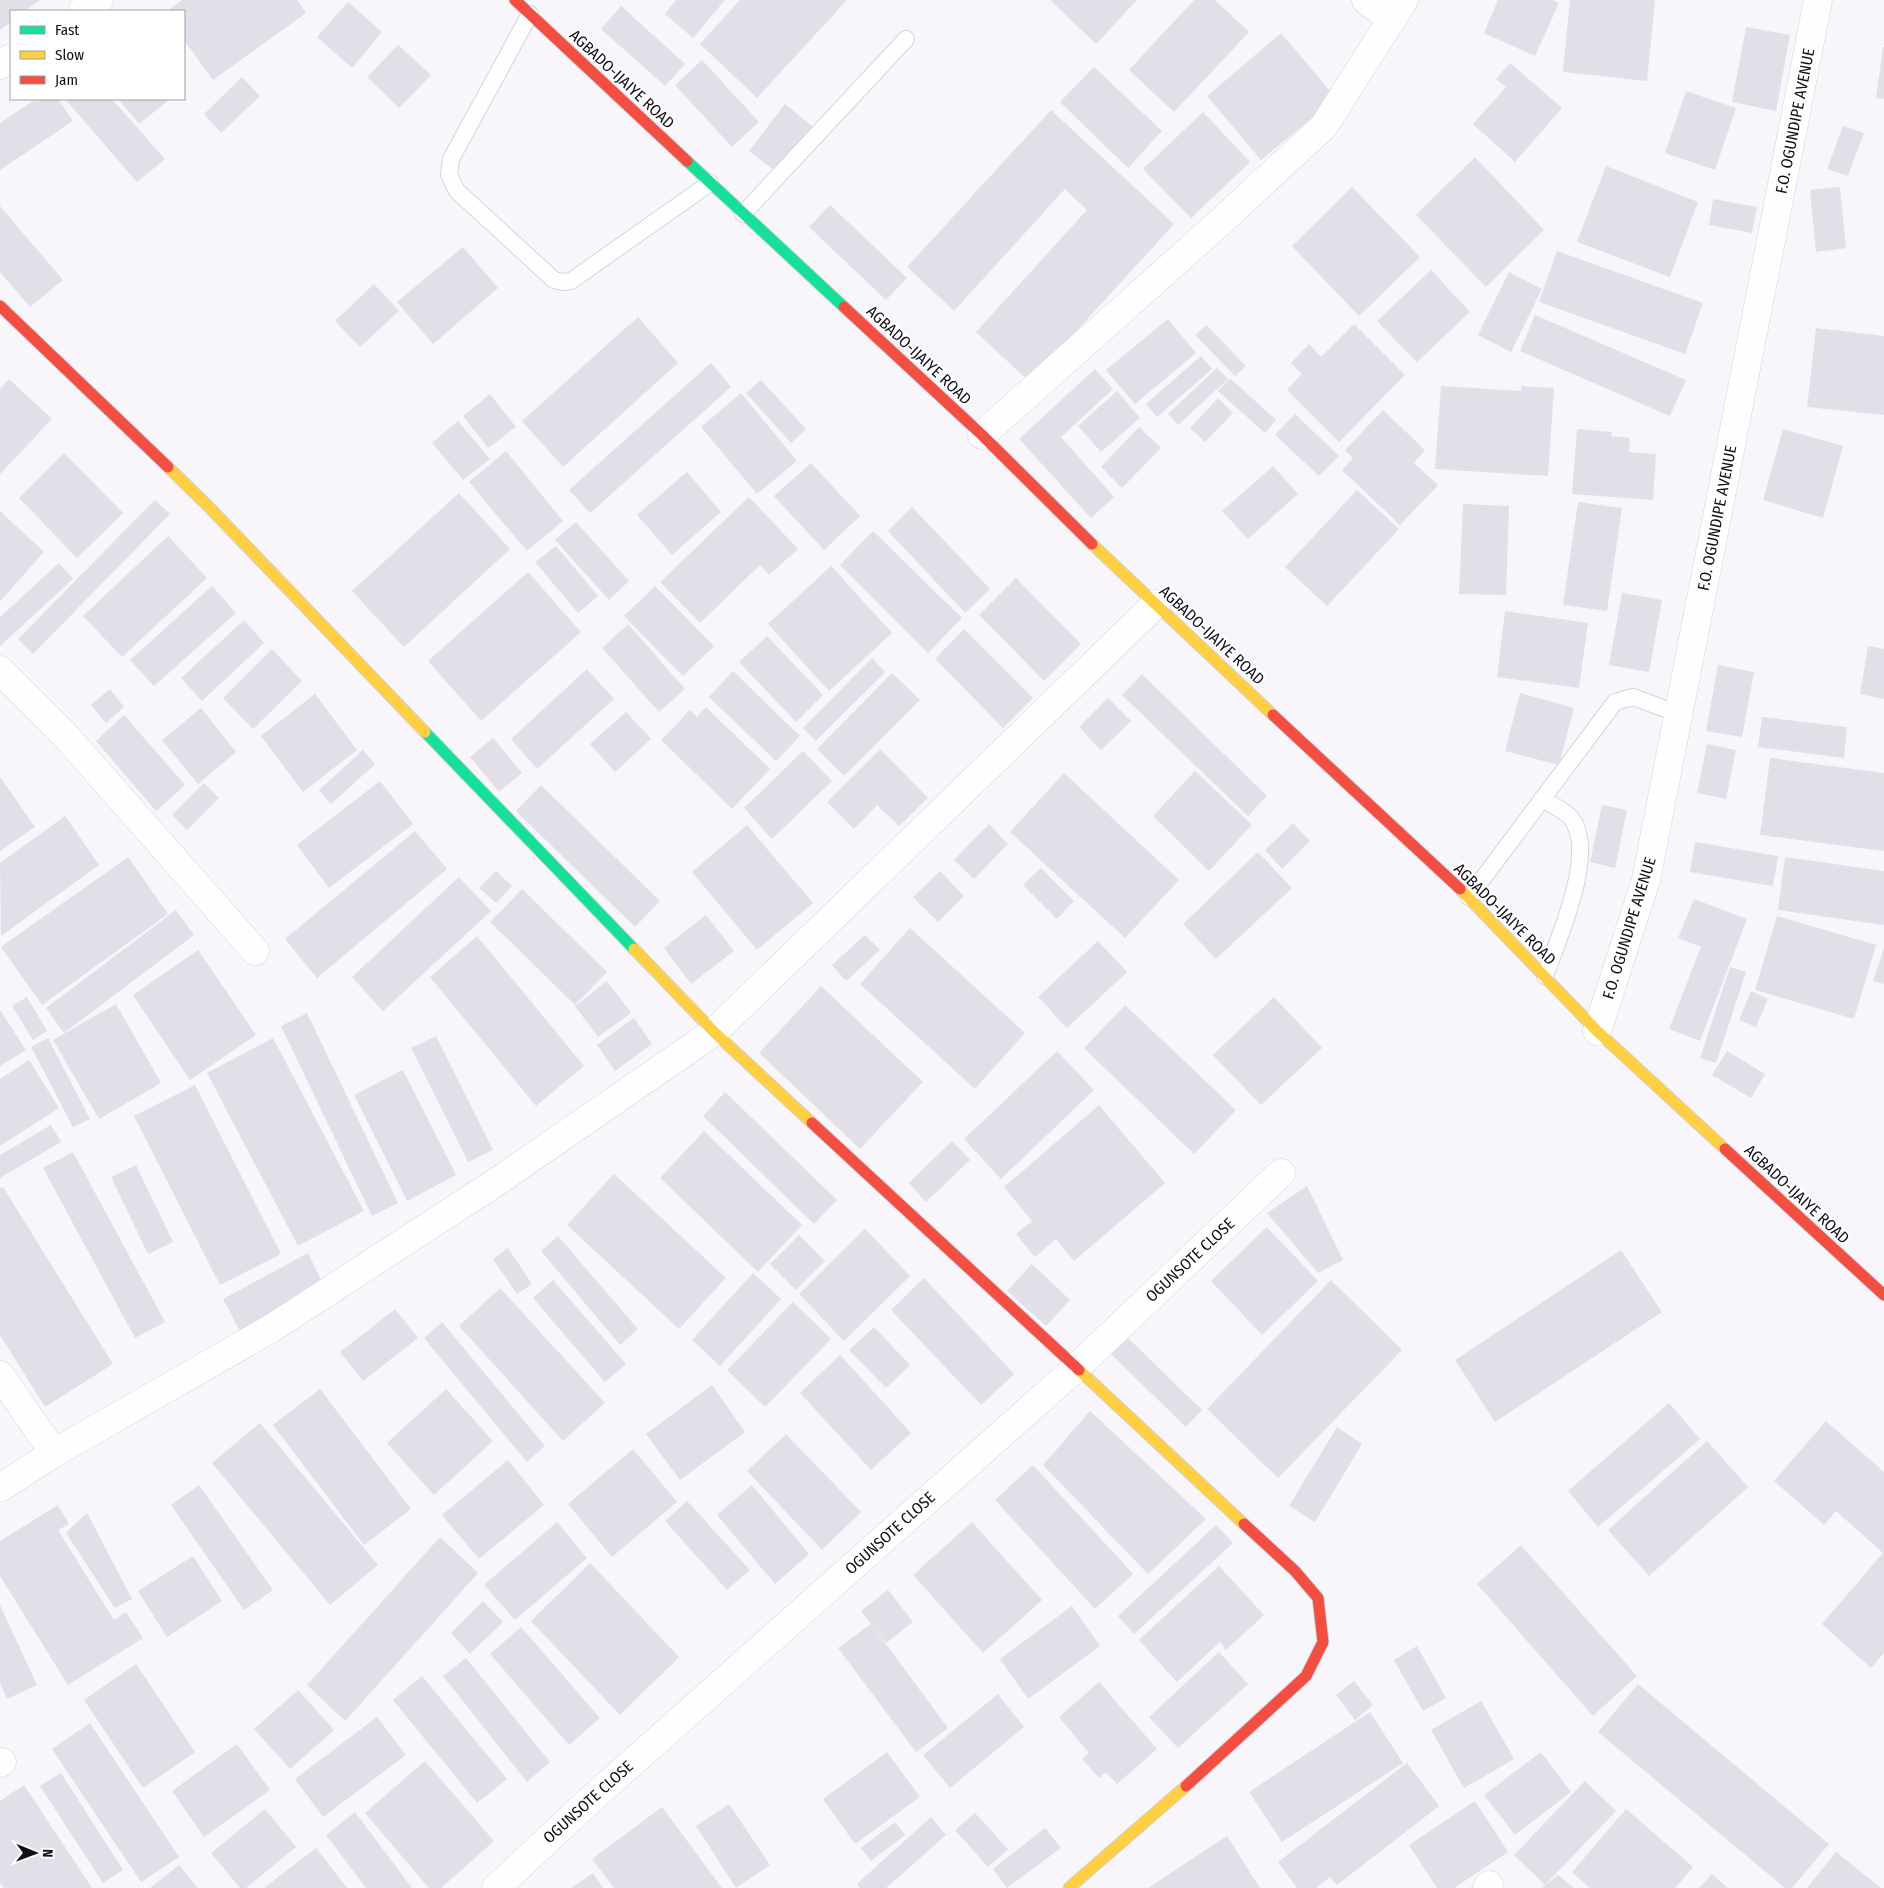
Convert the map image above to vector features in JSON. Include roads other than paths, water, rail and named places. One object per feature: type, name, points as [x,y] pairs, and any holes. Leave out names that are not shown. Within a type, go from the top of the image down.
[{"type":"street","points":[[84,10],[99,0]]},
{"type":"street","name":"AGBADO-IJAIYE ROAD","points":[[515,0],[742,214],[982,435],[1156,604],[1376,813],[1468,897],[1597,1031],[1884,1295]]},
{"type":"street","points":[[982,435],[1216,226],[1324,126],[1398,10],[1366,0]]},
{"type":"street","name":"F.O. OGUNDIPE AVENUE","points":[[1597,1031],[1646,880],[1818,0]]},
{"type":"street","points":[[0,306],[208,506],[714,1032],[1295,1570],[1318,1598],[1323,1642],[1306,1676],[1163,1807],[1069,1888]]},
{"type":"street","points":[[0,1488],[54,1453],[272,1328],[498,1181],[714,1032],[1156,604]]},
{"type":"street","points":[[0,670],[64,734],[255,951]]},
{"type":"street","name":"OGUNSOTE CLOSE","points":[[496,1888],[595,1795],[1077,1367],[1281,1173]]},
{"type":"street","points":[[0,1375],[54,1453]]},
{"type":"lane","points":[[530,14],[451,159],[449,176],[457,191],[554,280],[563,282],[571,281],[710,183]]},
{"type":"lane","points":[[742,214],[906,39]]},
{"type":"lane","points":[[1468,897],[1615,702],[1633,697],[1678,714]]},
{"type":"lane","points":[[1542,800],[1570,817],[1580,833],[1581,848],[1579,876],[1545,976]]}]
